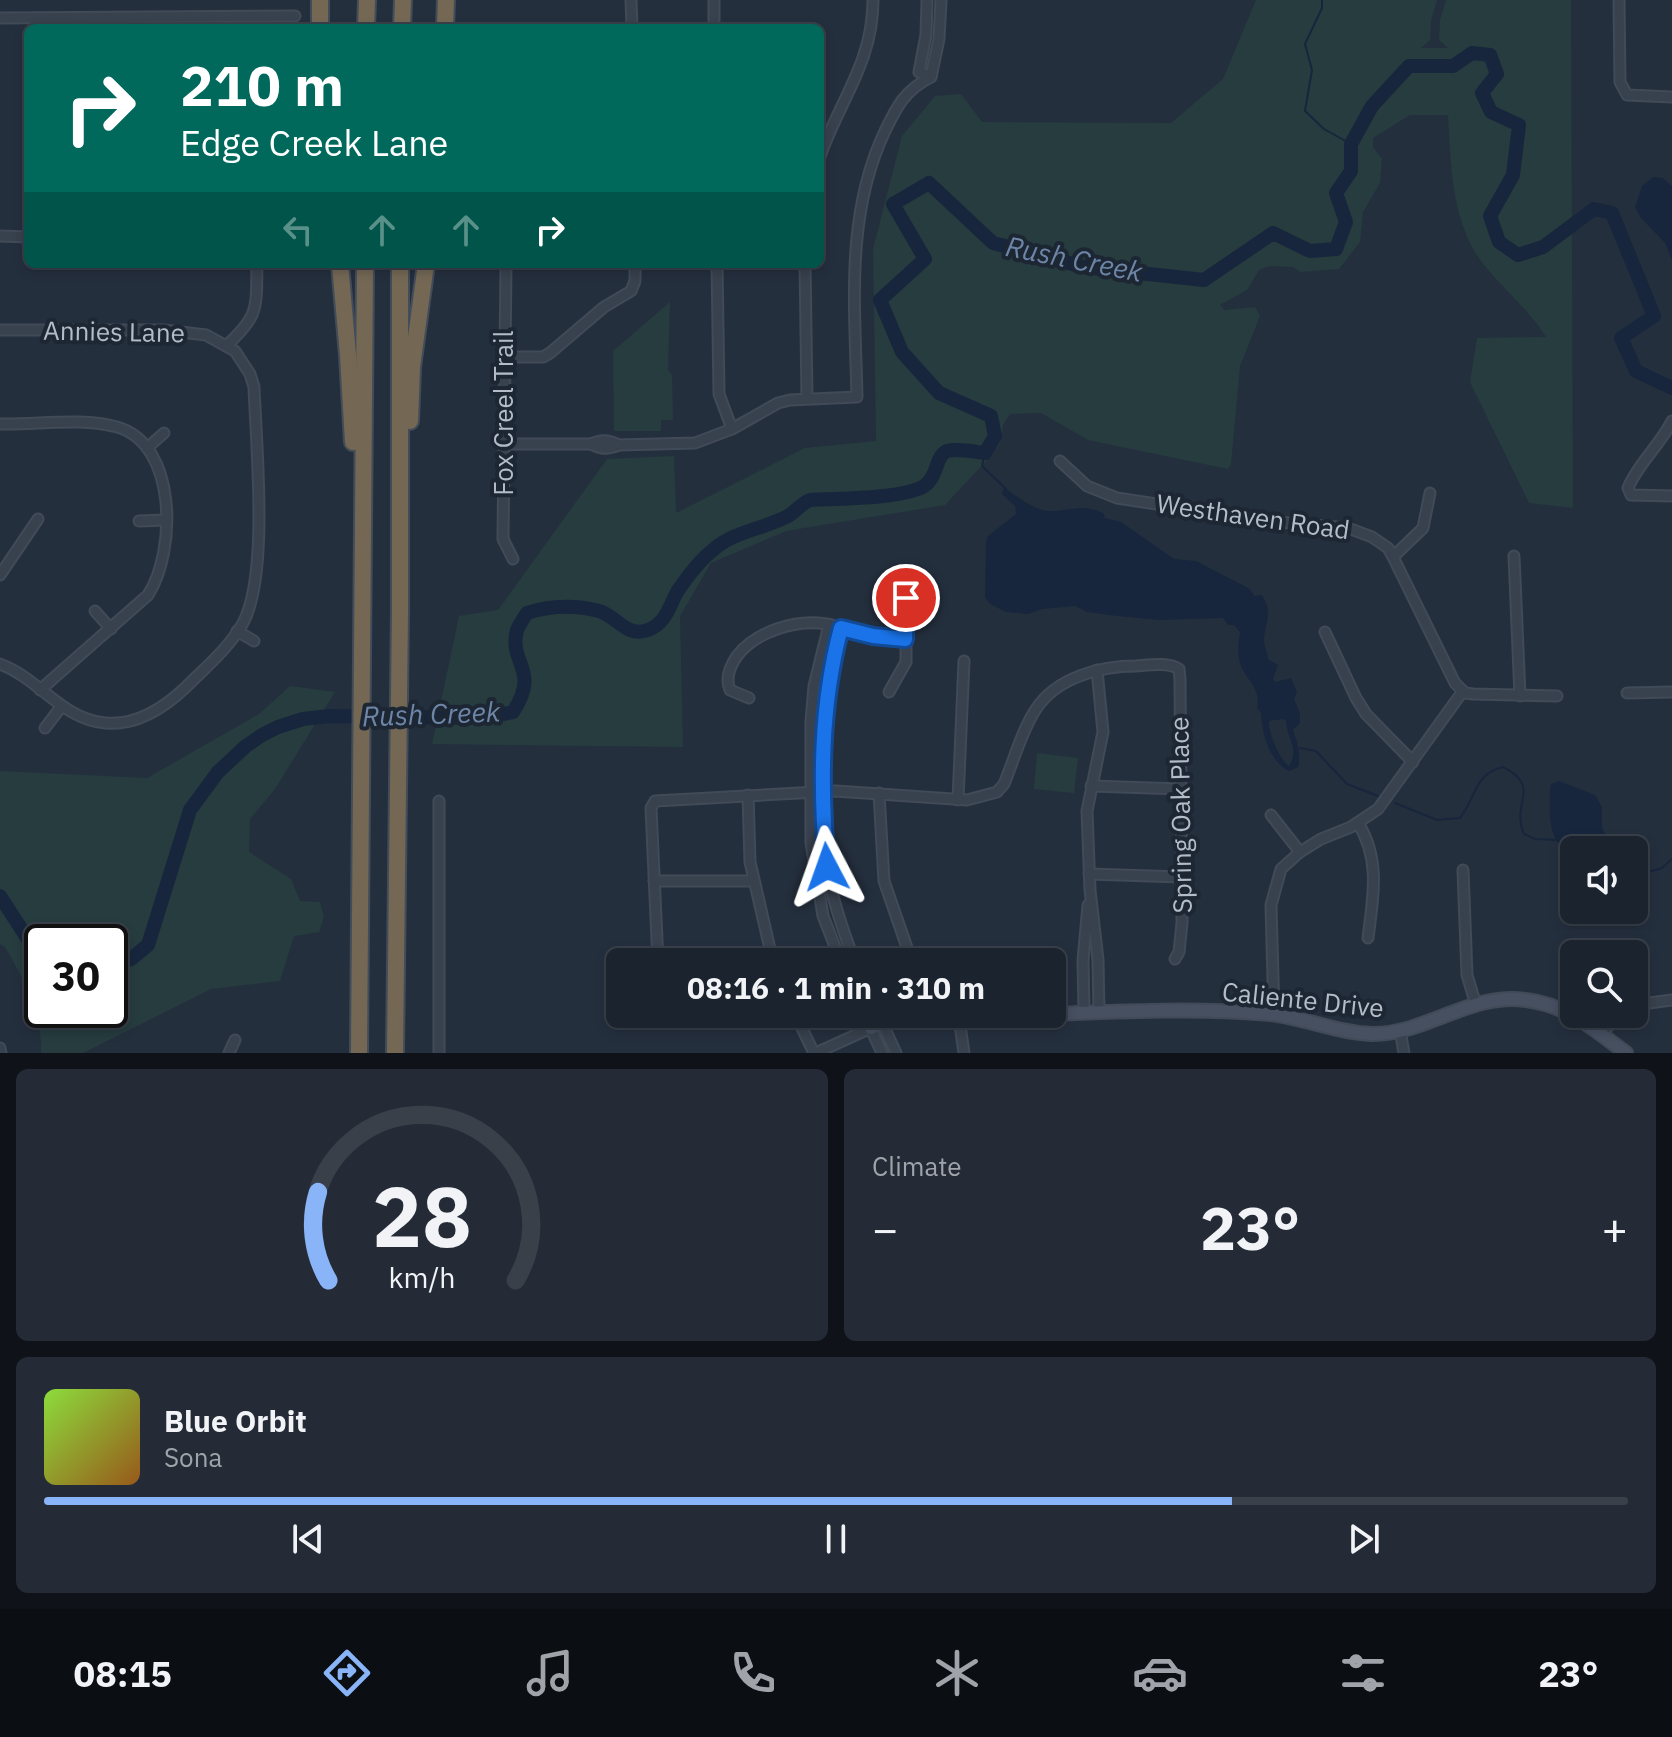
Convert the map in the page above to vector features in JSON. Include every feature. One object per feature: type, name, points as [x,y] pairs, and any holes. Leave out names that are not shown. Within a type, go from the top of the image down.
[{"type":"highway","points":[[320,0],[320,24]]},
{"type":"highway","points":[[366,24],[367,0]]},
{"type":"highway","points":[[402,24],[403,0]]},
{"type":"highway","points":[[445,24],[446,0]]},
{"type":"highway","points":[[340,268],[352,414],[353,531],[361,646]]},
{"type":"highway","points":[[359,1053],[365,268]]},
{"type":"highway","points":[[395,1053],[400,268]]},
{"type":"highway","points":[[400,610],[409,508],[412,367],[425,268]]},
{"type":"highway","points":[[348,1053],[350,938],[359,831]]},
{"type":"highway","points":[[398,897],[406,1003],[406,1053]]},
{"type":"street","points":[[631,0],[632,24]]},
{"type":"street","points":[[714,0],[714,24]]},
{"type":"street","points":[[824,148],[861,67],[873,0]]},
{"type":"street","points":[[927,0],[926,35],[919,72],[931,77]]},
{"type":"street","points":[[931,77],[939,39],[941,0]]},
{"type":"street","points":[[1619,0],[1620,82],[1623,92],[1627,95],[1672,97]]},
{"type":"street","points":[[0,18],[295,16]]},
{"type":"street","points":[[504,444],[591,444],[611,441],[619,445],[690,444],[732,429],[778,403],[807,398],[857,397],[855,235],[866,178],[899,101],[914,86],[931,77]]},
{"type":"street","points":[[0,236],[24,237]]},
{"type":"street","points":[[0,664],[14,669],[61,707],[78,716],[104,723],[139,718],[155,711],[180,693],[224,649],[237,631],[246,615],[253,589],[258,533],[256,432],[254,387],[250,374],[235,351],[226,346],[244,330],[253,316],[257,268]]},
{"type":"street","name":"Fox Creel Trail","points":[[506,268],[503,539],[513,559]]},
{"type":"street","points":[[505,357],[543,357],[550,353],[604,307],[631,291],[635,268]]},
{"type":"street","points":[[717,268],[719,394],[732,429]]},
{"type":"street","points":[[805,268],[807,398]]},
{"type":"street","name":"Annies Lane","points":[[0,330],[164,330],[206,335],[226,346]]},
{"type":"street","points":[[1672,421],[1663,440],[1628,488],[1631,495],[1672,496]]},
{"type":"street","points":[[0,424],[103,424],[120,428],[133,434],[147,448],[162,475],[166,520],[155,584],[138,606],[40,690]]},
{"type":"street","points":[[147,448],[164,433]]},
{"type":"street","name":"Westhaven Road","points":[[1060,461],[1087,486],[1117,498],[1267,521],[1348,528],[1372,537],[1388,548],[1455,683],[1463,691]]},
{"type":"street","points":[[1393,557],[1423,528],[1430,493]]},
{"type":"street","points":[[0,575],[38,519]]},
{"type":"street","points":[[139,521],[166,520]]},
{"type":"street","points":[[1514,556],[1520,696]]},
{"type":"street","points":[[889,692],[906,662],[906,598],[904,585],[896,578]]},
{"type":"street","points":[[95,611],[111,629]]},
{"type":"street","points":[[749,698],[734,693],[728,685],[730,667],[739,653],[755,639],[789,626],[806,623],[829,625],[873,636],[905,639]]},
{"type":"street","points":[[829,625],[814,686],[811,843],[823,916],[836,948]]},
{"type":"street","points":[[841,628],[828,685],[824,721],[823,792],[827,867],[849,948]]},
{"type":"street","points":[[237,631],[254,641]]},
{"type":"street","points":[[1325,632],[1366,714],[1413,762]]},
{"type":"street","points":[[958,800],[964,661]]},
{"type":"street","name":"Spring Oak Place","points":[[1097,670],[1158,665],[1177,666],[1179,669],[1182,923],[1179,952],[1175,959]]},
{"type":"street","points":[[657,948],[651,808],[657,800],[810,792],[879,793],[958,800],[982,798],[997,792],[1004,784],[1035,710],[1050,692],[1097,670],[1103,732],[1087,811],[1099,1012]]},
{"type":"street","points":[[1274,1015],[1271,905],[1281,869],[1321,839],[1358,823],[1378,809],[1463,691],[1473,694],[1557,696]]},
{"type":"street","points":[[1627,693],[1672,692]]},
{"type":"street","points":[[45,728],[61,707]]},
{"type":"street","points":[[1091,786],[1181,789]]},
{"type":"street","points":[[879,793],[884,881],[907,948]]},
{"type":"street","points":[[748,795],[750,862],[769,948]]},
{"type":"street","points":[[439,801],[439,1053]]},
{"type":"street","points":[[1271,815],[1300,852]]},
{"type":"street","points":[[1358,823],[1373,857],[1368,938]]},
{"type":"street","points":[[1463,870],[1467,975],[1476,1005]]},
{"type":"street","points":[[1089,874],[1181,877]]},
{"type":"street","points":[[654,881],[753,881]]},
{"type":"street","points":[[1084,1012],[1083,960],[1090,890]]},
{"type":"street","name":"Caliente Drive","points":[[1066,1013],[1274,1015],[1371,1034],[1400,1030],[1476,1005],[1515,999],[1550,1005],[1581,1019],[1626,1053]]},
{"type":"street","points":[[1648,1003],[1672,1000]]},
{"type":"street","points":[[802,1028],[815,1053],[865,1028]]},
{"type":"street","points":[[878,1028],[882,1053]]},
{"type":"street","points":[[881,1028],[896,1053]]},
{"type":"street","points":[[960,1028],[964,1053]]},
{"type":"street","points":[[1600,1034],[1607,1028]]},
{"type":"street","points":[[1400,1030],[1404,1053]]},
{"type":"street","points":[[229,1053],[235,1040]]},
{"type":"green space","points":[[1256,0],[1437,0],[1430,40],[1421,48],[1448,48],[1439,40],[1440,20],[1446,0],[1571,0],[1573,508],[1529,503],[1470,382],[1477,338],[1546,337],[1484,265],[1465,231],[1455,193],[1448,115],[1410,115],[1373,138],[1373,147],[1382,159],[1380,183],[1363,212],[1360,242],[1339,269],[1300,272],[1293,267],[1270,266],[1259,270],[1247,290],[1220,305],[1224,310],[1255,307],[1260,316],[1240,366],[1231,464],[1228,469],[1088,440],[1041,413],[1010,414],[1003,425],[1000,443],[945,505],[786,531],[711,563],[680,616],[683,747],[432,744],[459,616],[498,610],[607,459],[674,456],[676,513],[805,448],[876,441],[873,249],[902,136],[935,96],[961,94],[982,122],[1171,123],[1223,79]]},
{"type":"green space","points":[[670,302],[668,370],[672,375],[673,420],[661,420],[661,431],[614,431],[613,351]]},
{"type":"green space","points":[[290,686],[335,692],[275,789],[250,819],[249,852],[291,879],[300,901],[320,902],[324,917],[319,932],[294,936],[280,981],[211,989],[83,1053],[41,1053],[39,1028],[128,1028],[128,924],[24,924],[24,984],[5,947],[0,944],[0,771],[147,778],[259,714]]},
{"type":"green space","points":[[1037,753],[1078,758],[1074,793],[1034,789]]},
{"type":"water","points":[[1653,177],[1663,178],[1672,186],[1672,260],[1665,243],[1641,218],[1635,207],[1642,186]]},
{"type":"water","points":[[1004,488],[1044,510],[1082,508],[1103,513],[1105,518],[1121,522],[1174,559],[1196,561],[1250,589],[1254,596],[1262,595],[1268,613],[1264,640],[1268,659],[1278,665],[1273,679],[1275,682],[1291,678],[1297,692],[1294,699],[1300,713],[1300,723],[1293,730],[1299,753],[1298,767],[1289,771],[1272,754],[1257,708],[1257,694],[1239,659],[1240,632],[1223,618],[1159,620],[1087,612],[1075,606],[1042,609],[1028,614],[1006,612],[990,604],[985,597],[986,541],[1016,514],[1015,506],[1002,494]],"holes":[[[1286,720],[1293,749],[1289,766],[1278,752],[1269,726],[1269,721]]]},
{"type":"water","points":[[1559,781],[1595,795],[1602,807],[1602,827],[1606,836],[1560,836],[1560,845],[1550,818],[1551,784]]},
{"type":"waterway","points":[[1322,0],[1322,8],[1305,44],[1312,70],[1305,111],[1324,129],[1351,144]]},
{"type":"waterway","name":"Rush Creek","points":[[128,960],[148,945],[190,810],[218,772],[262,735],[303,719],[329,716],[485,718],[513,712],[524,686],[515,642],[517,630],[527,613],[562,607],[590,609],[605,614],[628,629],[648,630],[663,619],[677,592],[698,564],[729,539],[786,517],[810,500],[880,496],[918,489],[930,481],[940,458],[947,451],[985,453],[995,436],[991,416],[939,393],[902,352],[880,300],[925,259],[893,204],[929,183],[993,243],[1084,267],[1204,280],[1273,233],[1310,251],[1336,249],[1346,222],[1336,193],[1351,171],[1351,144],[1372,106],[1409,66],[1453,66],[1472,53],[1490,55],[1497,74],[1482,93],[1491,112],[1519,125],[1513,175],[1490,216],[1499,242],[1518,255],[1543,247],[1594,209],[1612,213],[1654,316],[1621,338],[1636,371],[1672,388]]},
{"type":"waterway","points":[[985,453],[982,466],[1006,489]]},
{"type":"waterway","points":[[1300,748],[1316,751],[1347,784],[1378,796]]},
{"type":"waterway","points":[[1395,803],[1437,820],[1460,818],[1481,780],[1503,767],[1515,774],[1524,789],[1520,813],[1524,834],[1535,839],[1558,840]]},
{"type":"waterway","points":[[1648,872],[1662,868],[1672,859]]},
{"type":"waterway","name":"Rush Creek","points":[[0,896],[24,933]]},
{"type":"route","points":[[827,867],[823,817],[824,721],[832,659],[841,628],[873,636],[905,639],[906,598]]}]
